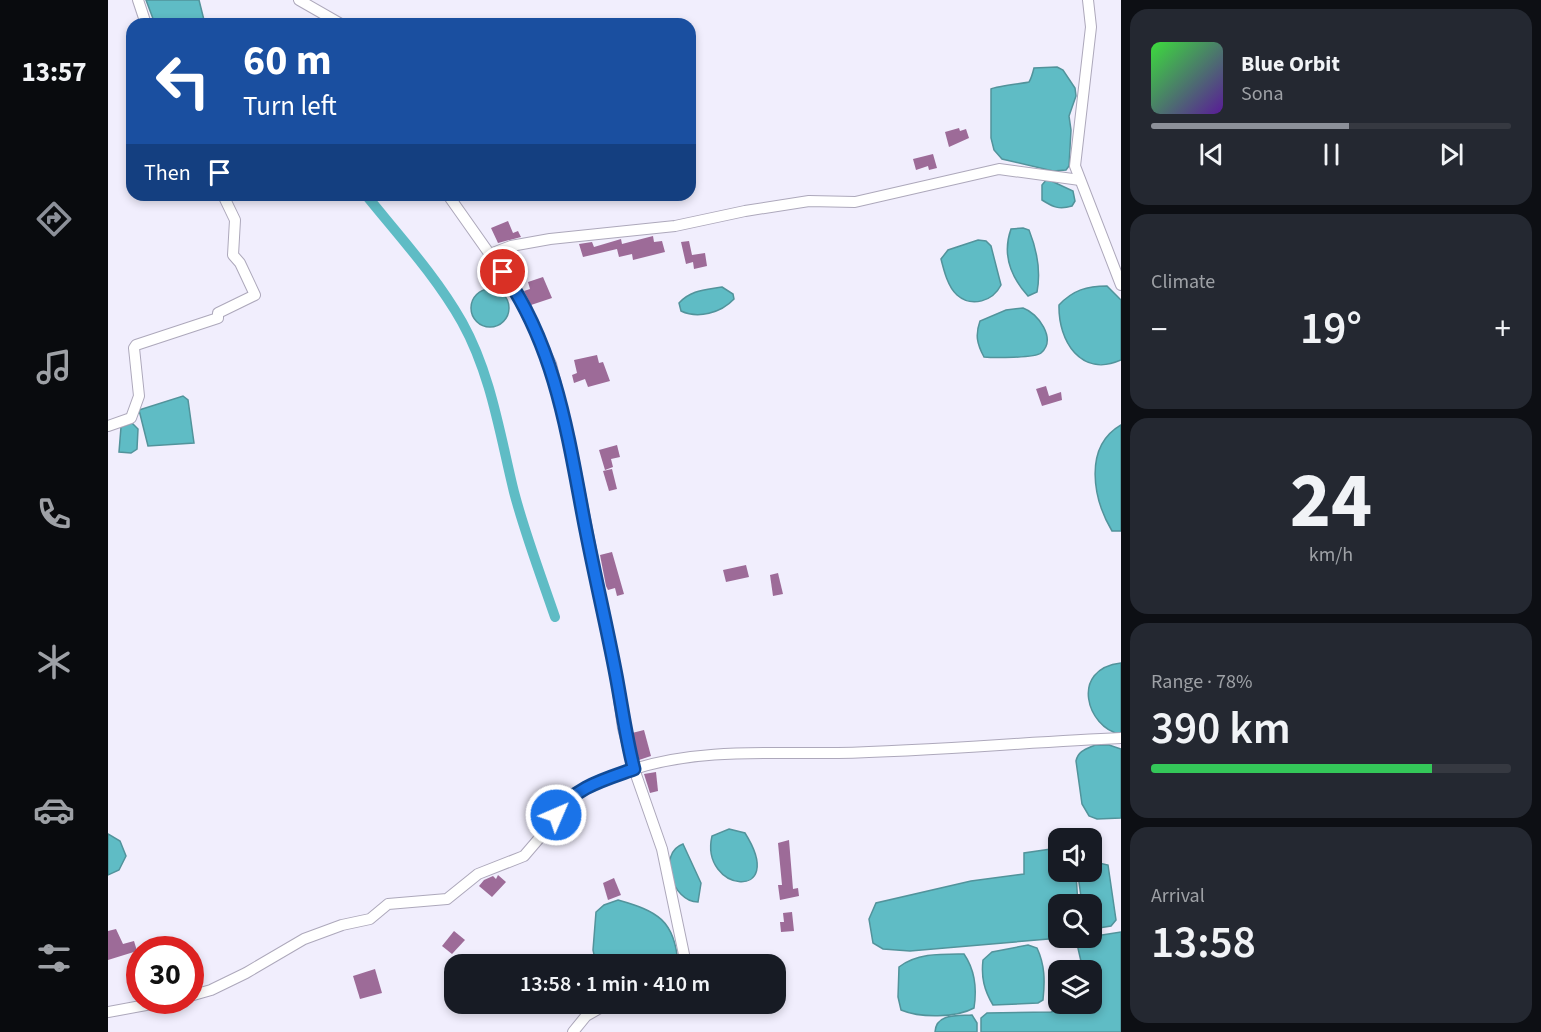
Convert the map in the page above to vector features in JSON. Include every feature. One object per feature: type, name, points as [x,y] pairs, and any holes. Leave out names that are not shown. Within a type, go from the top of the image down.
[{"type":"street","points":[[138,0],[144,18]]},
{"type":"street","points":[[299,0],[330,18]]},
{"type":"street","points":[[1088,0],[1091,27],[1074,166],[1121,285]]},
{"type":"street","points":[[490,254],[511,246],[550,239],[675,226],[745,211],[798,203],[855,202],[999,169],[1080,180]]},
{"type":"street","points":[[108,426],[131,418],[138,402],[134,348],[136,345],[218,318],[218,313],[255,295],[240,263],[233,255],[235,220],[226,201]]},
{"type":"street","points":[[452,201],[515,290],[551,364],[571,447],[616,677],[623,728],[634,769],[662,849],[684,954]]},
{"type":"street","points":[[204,992],[246,973],[304,939],[342,925],[370,919],[388,904],[447,899],[478,874],[524,856],[548,828],[564,802],[596,783],[658,761],[746,753],[840,753],[1121,738]]},
{"type":"street","points":[[108,1012],[126,1009]]},
{"type":"street","points":[[573,1032],[590,1014]]},
{"type":"water","points":[[146,0],[199,0],[204,18],[153,18]]},
{"type":"water","points":[[1057,67],[1063,70],[1075,88],[1076,96],[1069,116],[1071,130],[1069,166],[1066,170],[1053,171],[1002,159],[994,150],[991,138],[991,89],[1029,82],[1034,68]]},
{"type":"water","points":[[1047,179],[1073,191],[1075,201],[1072,206],[1056,207],[1042,200],[1042,185]]},
{"type":"water","points":[[1011,229],[1029,230],[1038,268],[1037,292],[1028,296],[1012,273],[1007,247]]},
{"type":"water","points":[[978,240],[986,241],[991,246],[1001,285],[988,299],[975,302],[963,299],[954,292],[941,259],[948,250]]},
{"type":"water","points":[[1107,286],[1121,300],[1121,360],[1107,364],[1094,364],[1075,353],[1068,343],[1063,331],[1059,305],[1081,290]]},
{"type":"water","points":[[722,287],[733,294],[734,299],[723,308],[702,314],[681,311],[679,303],[688,295]]},
{"type":"water","points":[[490,289],[504,294],[509,308],[504,322],[490,327],[476,322],[471,308],[476,294]]},
{"type":"water","points":[[1023,308],[1034,315],[1044,327],[1047,341],[1041,353],[1023,357],[984,357],[978,339],[980,321],[1006,310]]},
{"type":"water","points":[[183,396],[188,400],[194,443],[148,446],[139,410]]},
{"type":"water","points":[[132,423],[138,429],[137,449],[131,453],[119,452],[121,427]]},
{"type":"water","points":[[1121,425],[1121,531],[1112,531],[1105,518],[1096,489],[1096,460],[1101,446]]},
{"type":"water","points":[[1121,663],[1120,734],[1108,729],[1099,721],[1092,710],[1089,687],[1094,676],[1105,668]]},
{"type":"water","points":[[1095,745],[1109,745],[1121,749],[1121,818],[1097,819],[1089,816],[1082,804],[1076,761],[1081,753]]},
{"type":"water","points":[[729,829],[745,833],[756,856],[757,871],[750,879],[740,882],[728,878],[718,869],[711,855],[712,836]]},
{"type":"water","points":[[108,834],[120,841],[126,856],[119,870],[108,875]]},
{"type":"water","points":[[683,844],[701,883],[698,902],[689,900],[681,894],[671,876],[669,866],[671,857],[675,849]]},
{"type":"water","points":[[1048,849],[1048,882],[1076,882],[1077,894],[1048,894],[1048,939],[910,951],[883,949],[873,943],[869,919],[876,903],[971,881],[1024,874],[1024,853]]},
{"type":"water","points":[[1102,864],[1108,865],[1116,920],[1111,926],[1102,927],[1102,894],[1081,894],[1079,882],[1102,882]]},
{"type":"water","points":[[618,900],[653,913],[668,927],[677,954],[594,954],[596,912],[604,905]]},
{"type":"water","points":[[1121,932],[1121,1032],[981,1032],[981,1018],[987,1013],[1102,1014],[1102,960],[1081,960],[1078,948],[1102,948],[1102,935]]},
{"type":"water","points":[[1028,945],[1037,948],[1042,961],[1043,1000],[1038,1003],[993,1005],[984,983],[983,960],[992,952]]},
{"type":"water","points":[[938,954],[964,954],[971,967],[974,980],[974,1008],[958,1014],[938,1016],[901,1010],[898,997],[899,967],[921,957]]},
{"type":"water","points":[[972,1015],[977,1023],[977,1032],[935,1032],[939,1021],[943,1019]]},
{"type":"building","points":[[959,128],[960,131],[966,129],[969,138],[949,147],[945,132]]},
{"type":"building","points":[[933,154],[937,168],[929,170],[928,166],[916,170],[913,159]]},
{"type":"building","points":[[508,221],[513,233],[518,231],[521,237],[498,243],[491,228]]},
{"type":"building","points":[[653,236],[654,242],[662,241],[665,252],[633,260],[632,254],[619,257],[617,249],[583,257],[579,244],[592,242],[594,247],[621,239],[622,244]]},
{"type":"building","points":[[689,241],[692,255],[705,253],[707,266],[694,269],[693,262],[686,264],[681,242]]},
{"type":"building","points":[[543,277],[552,298],[531,305],[524,291],[530,289],[528,282]]},
{"type":"building","points":[[597,355],[599,363],[603,362],[610,381],[588,387],[585,379],[574,383],[572,375],[577,373],[574,360]]},
{"type":"building","points":[[1046,386],[1049,396],[1061,392],[1062,400],[1042,406],[1036,389]]},
{"type":"building","points":[[617,445],[620,457],[611,459],[613,467],[605,470],[599,450]]},
{"type":"building","points":[[612,469],[617,489],[609,491],[603,471]]},
{"type":"building","points":[[612,552],[624,594],[617,596],[615,588],[608,590],[606,586],[600,555]]},
{"type":"building","points":[[746,565],[749,577],[726,582],[723,570]]},
{"type":"building","points":[[778,573],[783,594],[773,596],[770,575]]},
{"type":"building","points":[[644,730],[651,756],[639,760],[632,733]]},
{"type":"building","points":[[656,772],[658,791],[650,793],[644,774]]},
{"type":"building","points":[[789,840],[793,889],[798,888],[799,896],[780,900],[778,885],[782,885],[778,843]]},
{"type":"building","points":[[498,875],[506,882],[492,897],[479,886],[484,880],[493,876],[496,879]]},
{"type":"building","points":[[614,878],[621,895],[608,900],[603,883]]},
{"type":"building","points":[[792,912],[794,931],[781,932],[780,922],[784,922],[783,913]]},
{"type":"building","points":[[116,929],[123,944],[126,943],[126,954],[108,960],[108,931]]},
{"type":"building","points":[[454,931],[465,940],[452,954],[442,946]]},
{"type":"building","points":[[375,969],[382,993],[360,999],[353,976]]},
{"type":"waterway","points":[[371,201],[441,289],[472,342],[494,405],[523,523],[555,617]]},
{"type":"route","points":[[503,272],[515,290],[551,364],[571,447],[616,677],[623,728],[634,769],[596,783],[564,802],[556,815]]}]
